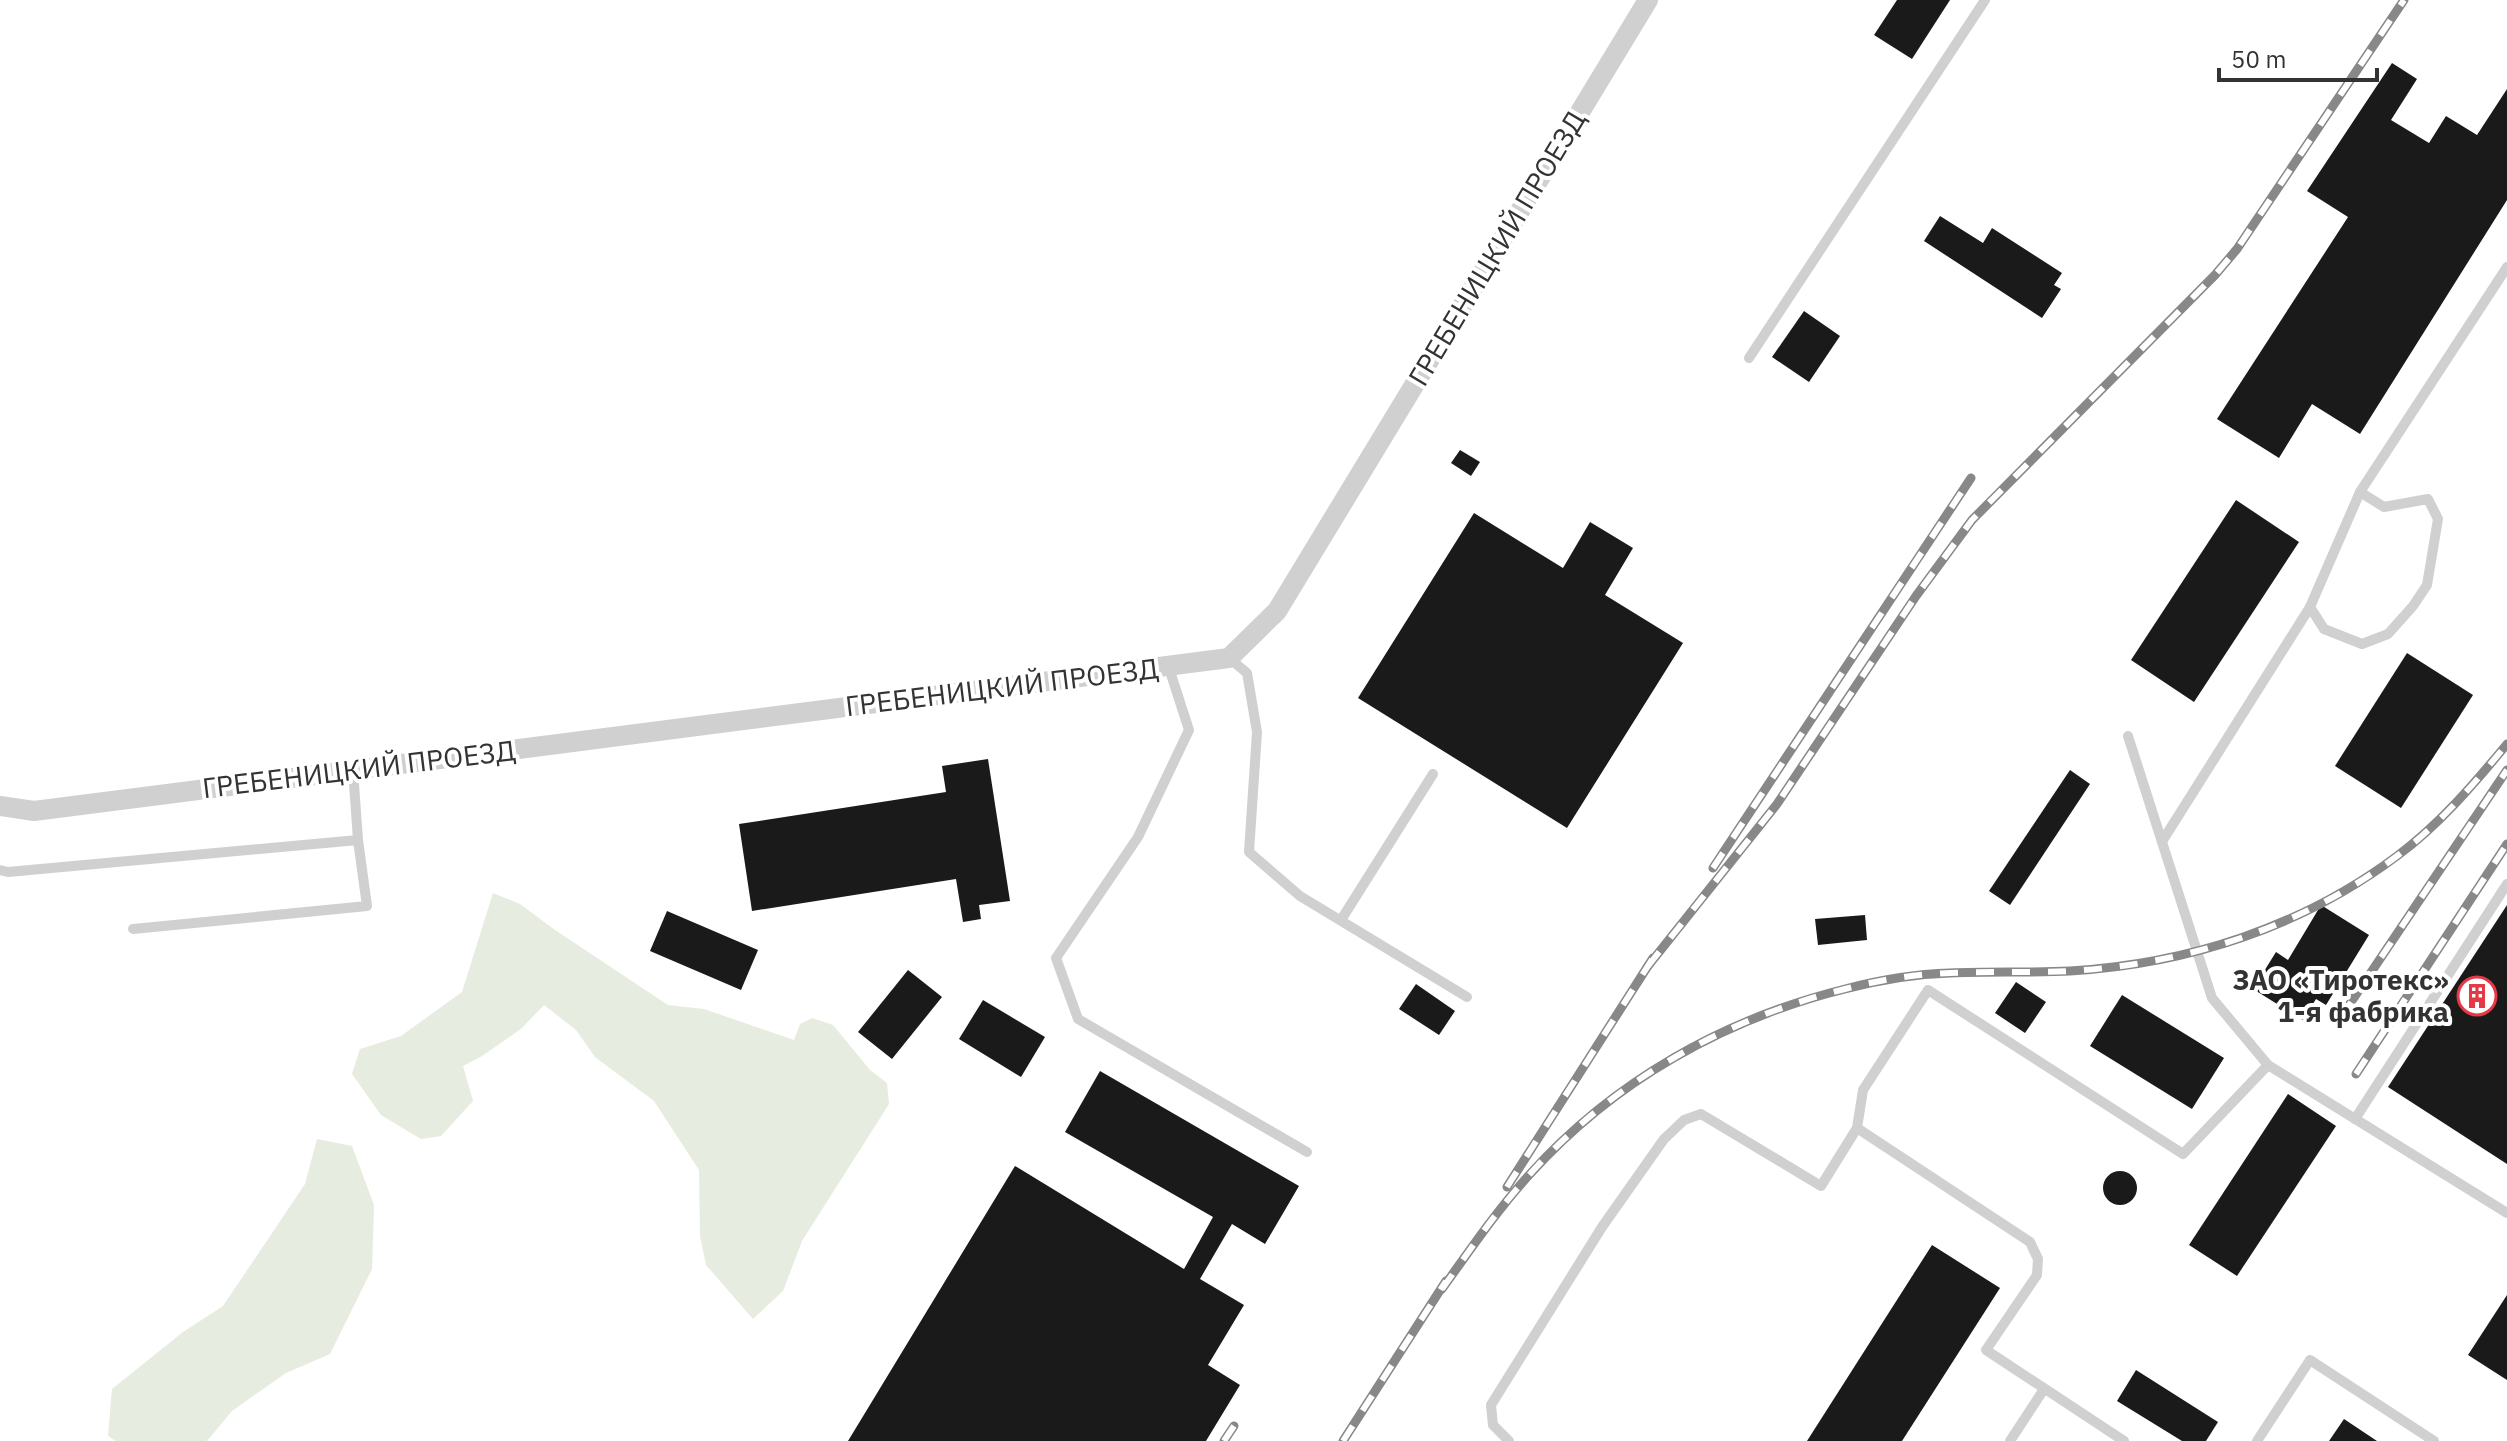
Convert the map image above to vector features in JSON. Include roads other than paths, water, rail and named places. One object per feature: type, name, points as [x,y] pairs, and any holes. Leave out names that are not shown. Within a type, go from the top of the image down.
[{"type":"street","name":"ГРЕБЕНИЦКИЙ ПРОЕЗД","points":[[0,806],[34,811],[1229,658],[1277,611],[1648,0]]},
{"type":"lane","points":[[1749,358],[1985,0]]},
{"type":"lane","points":[[2163,840],[2310,607],[2360,492],[2507,267]]},
{"type":"lane","points":[[2310,607],[2324,629],[2362,644],[2388,634],[2427,585],[2438,519],[2428,499],[2384,507],[2360,492]]},
{"type":"lane","points":[[1229,658],[1247,673],[1257,732],[1249,852],[1300,896],[1467,997]]},
{"type":"lane","points":[[1168,665],[1189,730],[1138,837],[1056,958],[1078,1019],[1307,1152]]},
{"type":"lane","points":[[2128,736],[2212,998],[2268,1065],[2507,1213]]},
{"type":"lane","points":[[133,929],[367,906],[353,770]]},
{"type":"lane","points":[[1341,920],[1433,774]]},
{"type":"lane","points":[[0,870],[8,872],[358,840]]},
{"type":"lane","points":[[2355,1119],[2507,884]]},
{"type":"lane","points":[[1509,1441],[1493,1425],[1491,1405],[1602,1227],[1664,1139],[1684,1120],[1701,1114],[1821,1186],[1857,1128],[1863,1090],[1928,990],[2183,1154],[2268,1065]]},
{"type":"lane","points":[[1857,1128],[2030,1242],[2038,1259],[2037,1275],[1986,1350],[2124,1441]]},
{"type":"lane","points":[[2257,1441],[2310,1360],[2434,1441]]},
{"type":"lane","points":[[2010,1441],[2044,1389]]},
{"type":"railway","points":[[1648,966],[1777,804],[1916,596],[1972,520],[2215,275],[2237,249],[2404,0]]},
{"type":"railway","points":[[1713,868],[1971,478]]},
{"type":"railway","points":[[1442,1289],[1506,1202],[1563,1141],[1635,1083],[1714,1036],[1800,1002],[1884,980],[1937,974],[2055,972],[2114,967],[2158,960],[2242,938],[2322,903],[2397,856],[2442,817],[2507,744]]},
{"type":"railway","points":[[2341,1017],[2507,770]]},
{"type":"railway","points":[[2356,1074],[2507,844]]},
{"type":"railway","points":[[1507,1187],[1653,958]]},
{"type":"railway","points":[[1343,1441],[1446,1281]]},
{"type":"railway","points":[[1224,1441],[1234,1426]]},
{"type":"place","name":"ЗАО «Тиротекс» 1-я фабрика","points":[[2477,996]]}]
